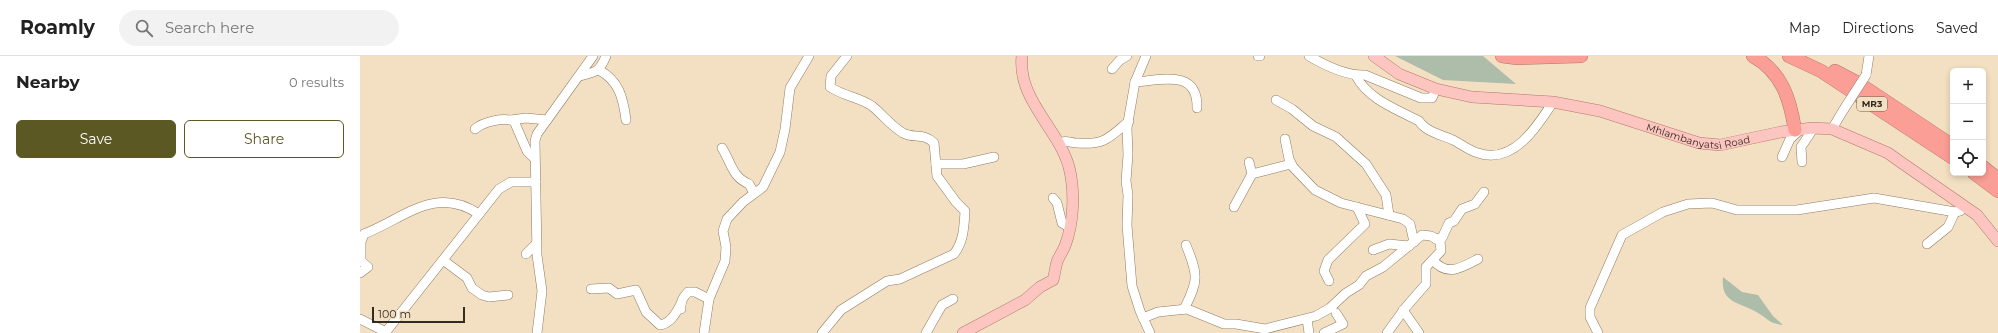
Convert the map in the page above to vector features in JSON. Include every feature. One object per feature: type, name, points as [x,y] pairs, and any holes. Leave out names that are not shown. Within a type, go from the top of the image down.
[{"type":"highway","points":[[1502,56],[1517,58],[1581,56]]},
{"type":"highway","points":[[1754,56],[1772,69],[1783,85],[1791,106],[1803,129]]},
{"type":"highway","name":"MR3","points":[[1789,56],[1821,71],[1950,156]]},
{"type":"highway","name":"MR3","points":[[1809,56],[1858,83],[1950,144]]},
{"type":"highway","points":[[1986,169],[1998,179]]},
{"type":"highway","points":[[1978,176],[1998,191]]},
{"type":"main road","points":[[963,333],[1025,300],[1040,287],[1053,280],[1057,262],[1065,246],[1070,228],[1073,199],[1072,181],[1068,166],[1059,143],[1028,92],[1023,80],[1021,65],[1022,56]]},
{"type":"main road","name":"Mhlambanyatsi Road","points":[[1374,56],[1400,74],[1436,90],[1472,97],[1553,102],[1600,111],[1699,144],[1720,145],[1803,129],[1832,129],[1888,153],[1960,209],[1977,215],[1998,241]]},
{"type":"street","points":[[537,333],[542,291],[536,244],[536,182],[534,158],[537,134],[593,56]]},
{"type":"street","points":[[704,333],[709,299],[725,261],[726,247],[723,231],[727,219],[743,202],[763,187],[780,152],[785,130],[790,88],[809,56]]},
{"type":"street","points":[[822,333],[841,310],[887,281],[900,279],[954,254],[960,247],[964,227],[965,211],[956,202],[937,176],[934,143],[926,137],[903,133],[871,106],[858,99],[838,93],[830,87],[831,76],[847,56]]},
{"type":"street","points":[[1112,69],[1120,60],[1127,56]]},
{"type":"street","points":[[1146,56],[1135,82],[1129,121],[1126,181],[1128,195],[1127,225],[1132,286],[1148,332]]},
{"type":"street","points":[[1310,56],[1326,65],[1356,76],[1365,75],[1421,98],[1432,98],[1436,90]]},
{"type":"street","points":[[1832,129],[1866,75],[1869,56]]},
{"type":"street","points":[[579,76],[604,60],[623,101],[626,120]]},
{"type":"street","points":[[1356,76],[1360,83],[1372,95],[1419,121],[1424,127],[1466,146],[1477,153],[1490,156],[1512,150],[1528,138],[1548,113],[1553,102]]},
{"type":"street","points":[[1135,82],[1180,79],[1188,83],[1195,92],[1197,96],[1197,108]]},
{"type":"street","points":[[1276,100],[1292,109],[1313,126],[1336,138],[1366,164],[1386,195],[1389,215]]},
{"type":"street","points":[[475,129],[479,125],[500,119],[511,120],[526,118],[547,120]]},
{"type":"street","points":[[511,120],[514,121],[527,151],[534,158]]},
{"type":"street","points":[[1059,143],[1064,140],[1087,144],[1107,140],[1129,121]]},
{"type":"street","points":[[1782,157],[1790,140],[1803,129]]},
{"type":"street","points":[[1802,162],[1801,147],[1803,129]]},
{"type":"street","points":[[1284,138],[1291,164],[1314,190],[1341,203],[1403,219],[1410,224],[1411,244]]},
{"type":"street","points":[[722,148],[729,158],[733,171],[740,180],[749,184],[754,193]]},
{"type":"street","points":[[936,164],[963,164],[994,157]]},
{"type":"street","points":[[1234,207],[1252,174],[1249,162]]},
{"type":"street","points":[[1252,174],[1291,164]]},
{"type":"street","points":[[360,319],[385,333],[499,189],[511,182],[536,182]]},
{"type":"street","points":[[1436,239],[1442,238],[1449,223],[1454,221],[1462,209],[1475,204],[1484,192]]},
{"type":"street","points":[[1053,198],[1057,203],[1062,223],[1070,228]]},
{"type":"street","points":[[1598,333],[1590,317],[1590,308],[1622,235],[1663,212],[1688,204],[1712,203],[1737,210],[1797,210],[1874,198],[1960,209],[1948,227],[1927,244]]},
{"type":"street","points":[[360,273],[368,267],[361,261],[361,242],[364,234],[410,211],[446,201],[456,202],[479,214]]},
{"type":"street","points":[[1329,282],[1324,271],[1328,260],[1364,224],[1357,207]]},
{"type":"street","points":[[1143,318],[1158,312],[1184,309],[1224,324],[1236,324],[1265,329],[1307,319],[1330,308],[1346,293],[1358,285],[1366,276],[1383,267],[1422,235],[1440,241],[1441,252],[1426,267],[1426,284],[1403,310],[1387,333]]},
{"type":"street","points":[[526,254],[536,244]]},
{"type":"street","points":[[1373,250],[1389,244],[1411,244]]},
{"type":"street","points":[[1184,309],[1196,284],[1196,274],[1186,245]]},
{"type":"street","points":[[1433,260],[1439,267],[1447,270],[1455,270],[1478,259]]},
{"type":"street","points":[[443,260],[466,278],[472,288],[482,295],[489,297],[508,295]]},
{"type":"street","points":[[591,289],[609,288],[617,294],[636,290],[646,312],[660,325],[671,320],[681,308],[683,297],[688,292],[695,292],[709,299]]},
{"type":"street","points":[[926,333],[942,305],[953,299]]},
{"type":"street","points":[[1403,310],[1420,333]]},
{"type":"street","points":[[1324,333],[1343,324],[1336,313]]},
{"type":"street","points":[[1307,319],[1309,333]]},
{"type":"green space","points":[[1395,56],[1483,56],[1516,84],[1443,80]]},
{"type":"green space","points":[[1723,277],[1742,292],[1758,295],[1773,316],[1783,325],[1772,322],[1728,297],[1723,286]]}]
